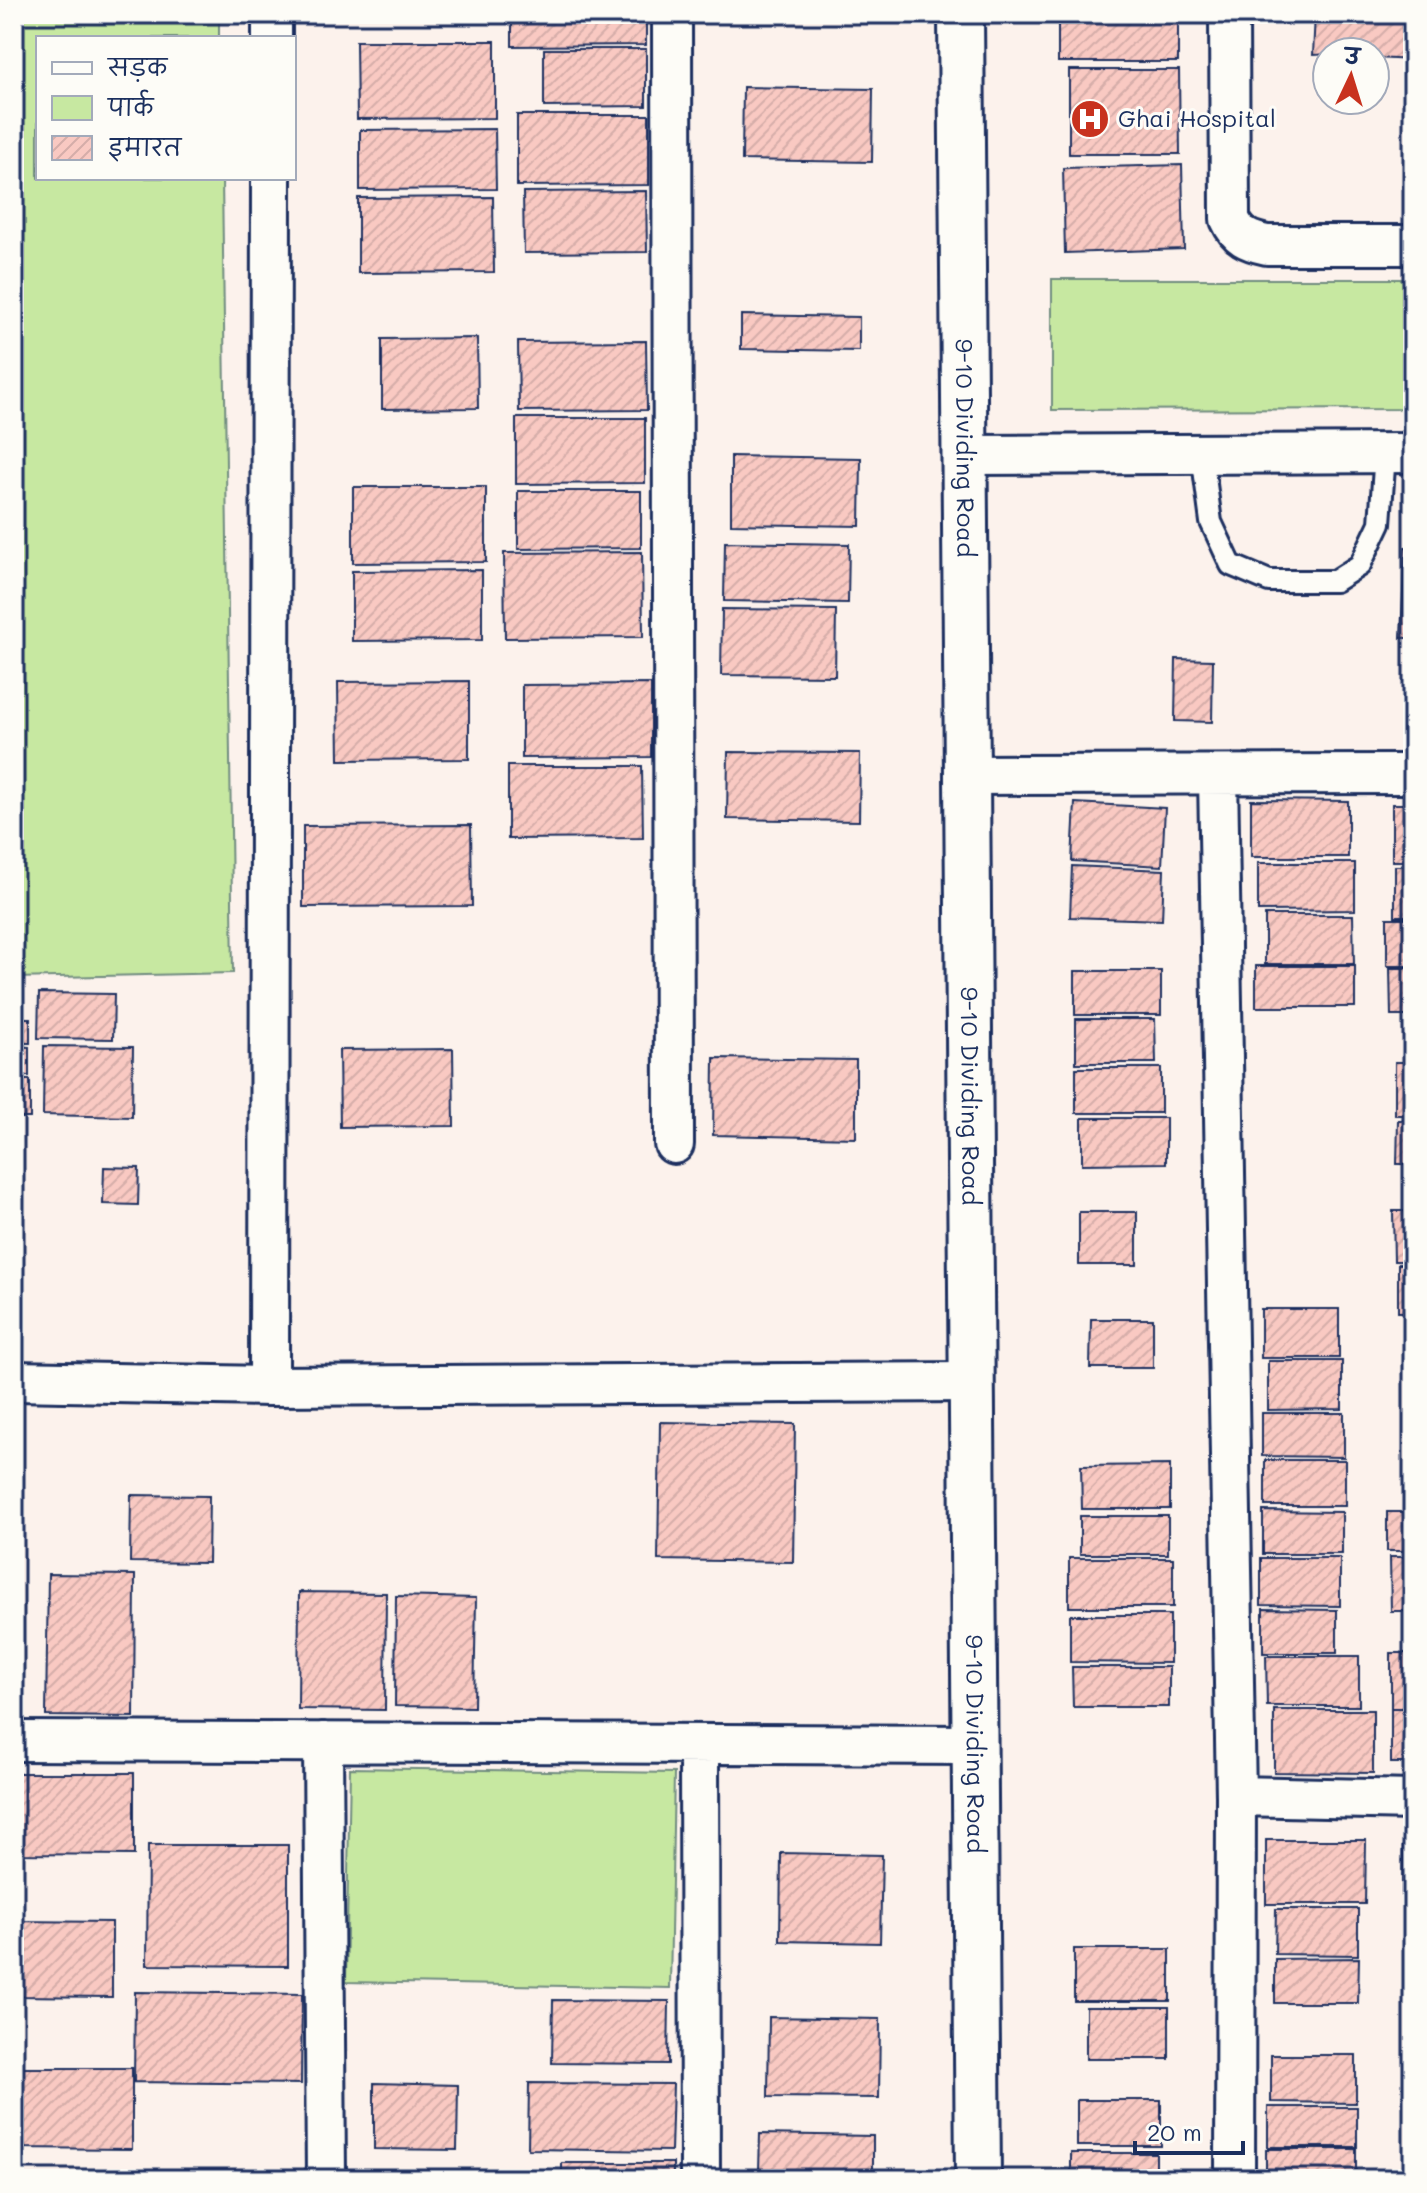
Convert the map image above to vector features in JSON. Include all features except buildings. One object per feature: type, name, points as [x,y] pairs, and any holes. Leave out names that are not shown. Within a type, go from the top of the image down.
[{"type":"street","points":[[272,14],[272,36]]},
{"type":"street","points":[[672,14],[674,1144]]},
{"type":"street","name":"9-10 Dividing Road","points":[[961,14],[978,2179]]},
{"type":"street","points":[[1229,14],[1230,219],[1236,232],[1249,241],[1267,245],[1413,245]]},
{"type":"street","points":[[269,1386],[271,180]]},
{"type":"street","points":[[965,455],[1399,453]]},
{"type":"street","points":[[967,775],[1413,774]]},
{"type":"street","points":[[1218,776],[1236,1796],[1235,2179]]},
{"type":"street","points":[[14,1381],[269,1386],[972,1382]]},
{"type":"street","points":[[14,1741],[974,1745]]},
{"type":"street","points":[[323,1742],[326,2179]]},
{"type":"street","points":[[699,1744],[700,2179]]},
{"type":"street","points":[[1236,1796],[1413,1800]]},
{"type":"lane","points":[[1202,454],[1211,522],[1231,565],[1269,581],[1335,581],[1360,565],[1380,523],[1399,453]]},
{"type":"green space","points":[[14,14],[219,14],[219,36],[36,36],[36,180],[222,180],[233,973],[14,978]]},
{"type":"green space","points":[[1052,279],[1413,279],[1413,409],[1052,410]]},
{"type":"green space","points":[[350,1768],[674,1773],[670,1988],[346,1982]]},
{"type":"place","name":"Ghai Hospital","points":[[1090,119]]}]
